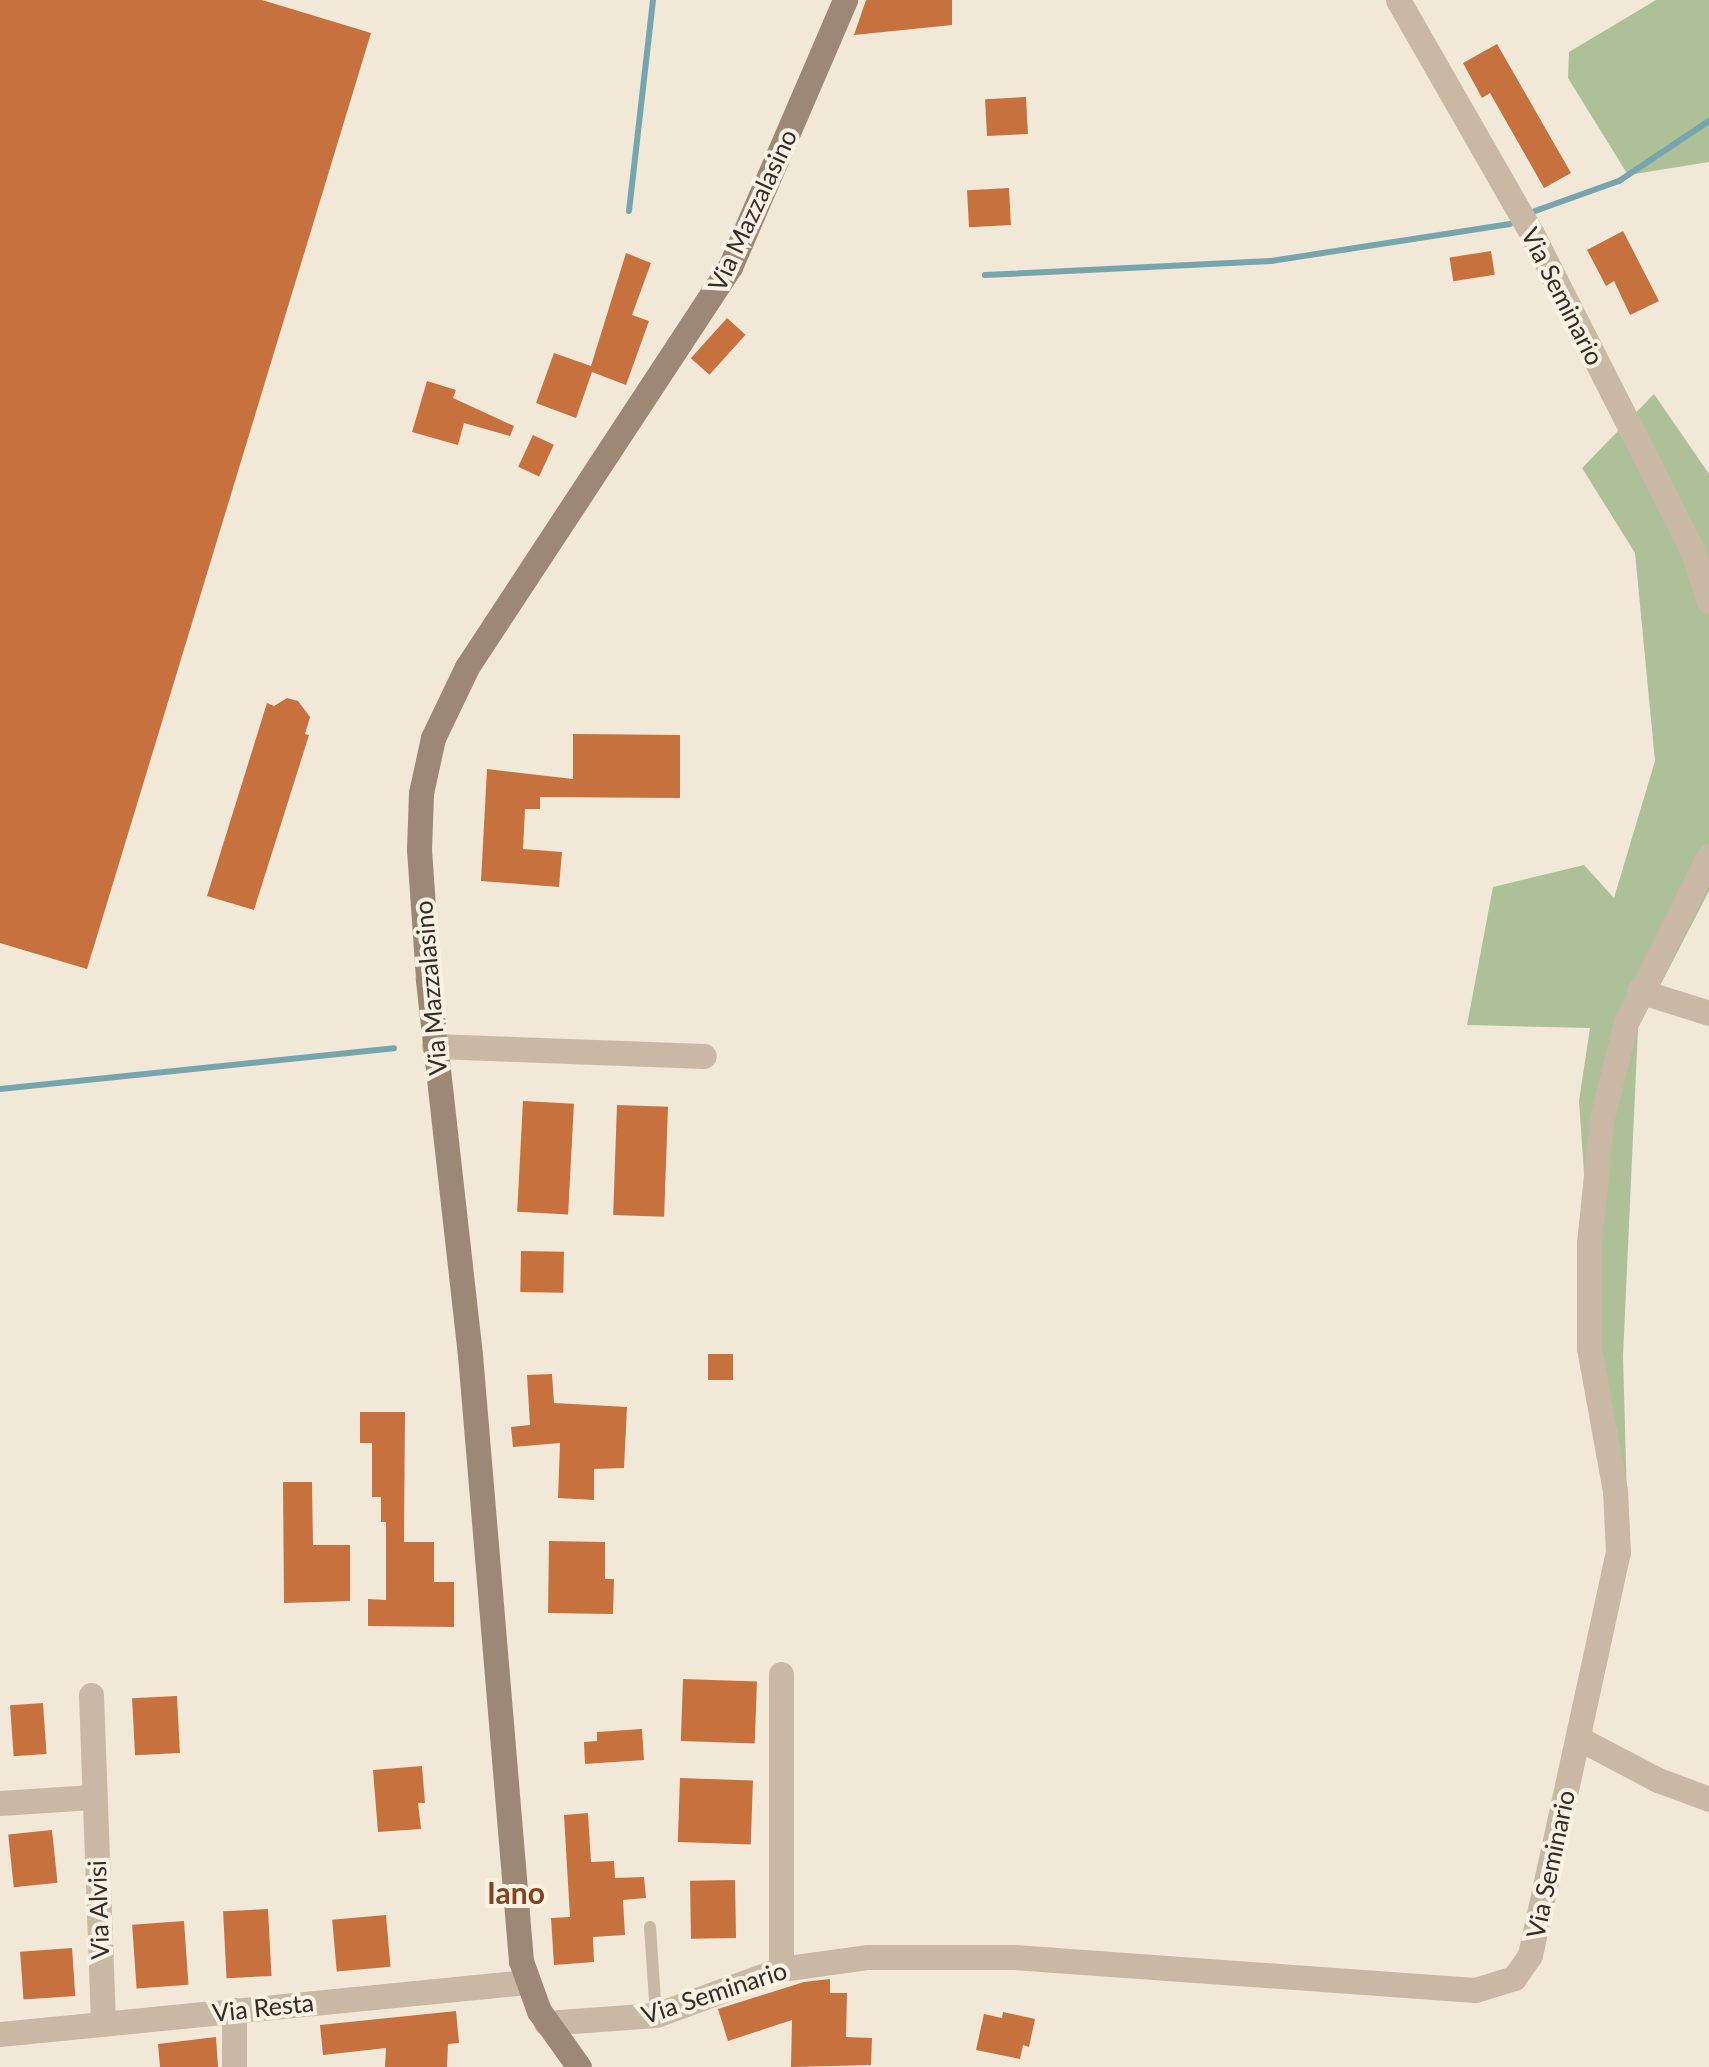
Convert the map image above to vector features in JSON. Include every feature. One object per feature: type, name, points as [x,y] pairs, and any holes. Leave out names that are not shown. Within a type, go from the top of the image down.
[{"type":"main road","name":"Via Mazzalasino","points":[[579,2067],[546,2023],[527,1982],[514,1899],[470,1355],[434,1046],[419,850],[421,793],[444,708],[730,267],[845,0]]},
{"type":"street","name":"Via Seminario","points":[[1398,0],[1532,234],[1692,549],[1709,601]]},
{"type":"street","name":"Via Seminario","points":[[546,2023],[656,2015],[781,1968],[839,1958],[971,1956],[1488,1989],[1514,1978],[1530,1955],[1618,1552],[1616,1491],[1590,1348],[1591,1227],[1607,1087],[1639,991],[1709,856]]},
{"type":"street","points":[[1639,991],[1709,1013]]},
{"type":"street","points":[[434,1046],[704,1056]]},
{"type":"street","points":[[781,1968],[782,1674]]},
{"type":"street","name":"Via Alvisi","points":[[91,1695],[103,2023]]},
{"type":"street","points":[[1578,1738],[1658,1780],[1709,1798]]},
{"type":"street","points":[[0,1803],[93,1797]]},
{"type":"street","name":"Via Resta","points":[[0,2034],[527,1982]]},
{"type":"street","points":[[234,2010],[234,2067]]},
{"type":"lane","points":[[650,1927],[656,2015]]},
{"type":"green space","points":[[1656,0],[1709,0],[1709,162],[1628,175],[1568,78],[1569,52]]},
{"type":"green space","points":[[1654,394],[1709,474],[1709,891],[1638,1028],[1623,1356],[1628,1535],[1596,1346],[1579,1101],[1590,1028],[1467,1025],[1493,887],[1584,865],[1614,898],[1655,761],[1635,553],[1582,468]]},
{"type":"building","points":[[0,0],[262,0],[371,33],[87,969],[0,943]]},
{"type":"building","points":[[866,0],[952,0],[952,25],[854,35]]},
{"type":"building","points":[[1497,44],[1571,173],[1544,188],[1490,93],[1482,98],[1463,63]]},
{"type":"building","points":[[1026,97],[1028,134],[987,136],[985,99]]},
{"type":"building","points":[[1009,188],[1011,225],[969,227],[967,190]]},
{"type":"building","points":[[1623,231],[1659,301],[1630,315],[1614,281],[1606,286],[1587,250]]},
{"type":"building","points":[[1491,251],[1495,275],[1453,281],[1450,258]]},
{"type":"building","points":[[626,253],[651,263],[632,315],[649,321],[626,385],[592,372],[576,418],[536,403],[554,353],[591,366]]},
{"type":"building","points":[[727,318],[746,335],[709,375],[691,358]]},
{"type":"building","points":[[427,381],[456,390],[453,398],[514,426],[510,436],[464,423],[458,445],[412,432]]},
{"type":"building","points":[[533,435],[554,445],[539,476],[518,467]]},
{"type":"building","points":[[287,698],[298,701],[310,717],[305,734],[309,735],[254,910],[207,896],[267,703],[274,706]]},
{"type":"building","points":[[573,734],[680,735],[680,798],[540,797],[540,809],[525,809],[523,849],[562,852],[559,887],[481,881],[487,769],[573,779]]},
{"type":"building","points":[[523,1101],[574,1104],[568,1215],[517,1212]]},
{"type":"building","points":[[617,1105],[668,1107],[664,1217],[613,1215]]},
{"type":"building","points":[[521,1251],[564,1252],[563,1293],[520,1292]]},
{"type":"building","points":[[708,1354],[733,1354],[733,1380],[708,1380]]},
{"type":"building","points":[[552,1374],[554,1403],[627,1407],[624,1468],[594,1469],[594,1500],[558,1498],[560,1443],[513,1447],[511,1427],[530,1425],[527,1375]]},
{"type":"building","points":[[360,1412],[405,1412],[404,1542],[434,1542],[434,1582],[454,1582],[454,1627],[368,1626],[368,1599],[386,1600],[386,1522],[381,1522],[381,1497],[372,1497],[372,1443],[360,1443]]},
{"type":"building","points":[[283,1482],[312,1482],[313,1545],[350,1545],[350,1601],[284,1603]]},
{"type":"building","points":[[549,1541],[605,1542],[605,1579],[614,1579],[613,1614],[548,1613]]},
{"type":"building","points":[[683,1679],[757,1682],[755,1744],[681,1741]]},
{"type":"building","points":[[177,1696],[180,1753],[135,1755],[132,1698]]},
{"type":"building","points":[[43,1703],[47,1754],[14,1756],[10,1705]]},
{"type":"building","points":[[642,1729],[644,1760],[585,1764],[584,1742],[597,1741],[597,1732]]},
{"type":"building","points":[[422,1766],[425,1803],[418,1803],[421,1829],[378,1832],[373,1770]]},
{"type":"building","points":[[680,1778],[753,1781],[751,1845],[678,1842]]},
{"type":"building","points":[[588,1813],[591,1862],[614,1861],[615,1878],[644,1877],[646,1898],[623,1900],[625,1935],[593,1937],[594,1962],[554,1965],[551,1918],[570,1917],[564,1815]]},
{"type":"building","points":[[52,1830],[58,1883],[14,1887],[8,1835]]},
{"type":"building","points":[[735,1880],[736,1938],[691,1939],[690,1881]]},
{"type":"building","points":[[268,1909],[272,1976],[227,1978],[223,1911]]},
{"type":"building","points":[[386,1915],[391,1967],[337,1972],[332,1920]]},
{"type":"building","points":[[184,1921],[188,1985],[137,1988],[132,1925]]},
{"type":"building","points":[[72,1948],[75,1996],[23,2000],[20,1952]]},
{"type":"building","points":[[830,1979],[830,1993],[847,1993],[846,2037],[872,2038],[871,2065],[791,2067],[792,2020],[728,2041],[718,2009],[804,1982]]},
{"type":"building","points":[[456,2011],[459,2043],[448,2044],[447,2067],[385,2067],[386,2048],[323,2055],[320,2025]]},
{"type":"building","points":[[1003,2012],[1035,2019],[1029,2047],[1023,2045],[1020,2059],[976,2050],[984,2014],[1002,2018]]},
{"type":"building","points":[[216,2037],[218,2067],[160,2067],[158,2044]]},
{"type":"waterway","points":[[629,211],[653,0]]},
{"type":"waterway","points":[[1535,211],[1619,181],[1709,121]]},
{"type":"waterway","points":[[985,275],[1271,261],[1510,224]]},
{"type":"waterway","points":[[0,1089],[394,1048]]},
{"type":"district","name":"Iano","points":[[516,1892]]}]
